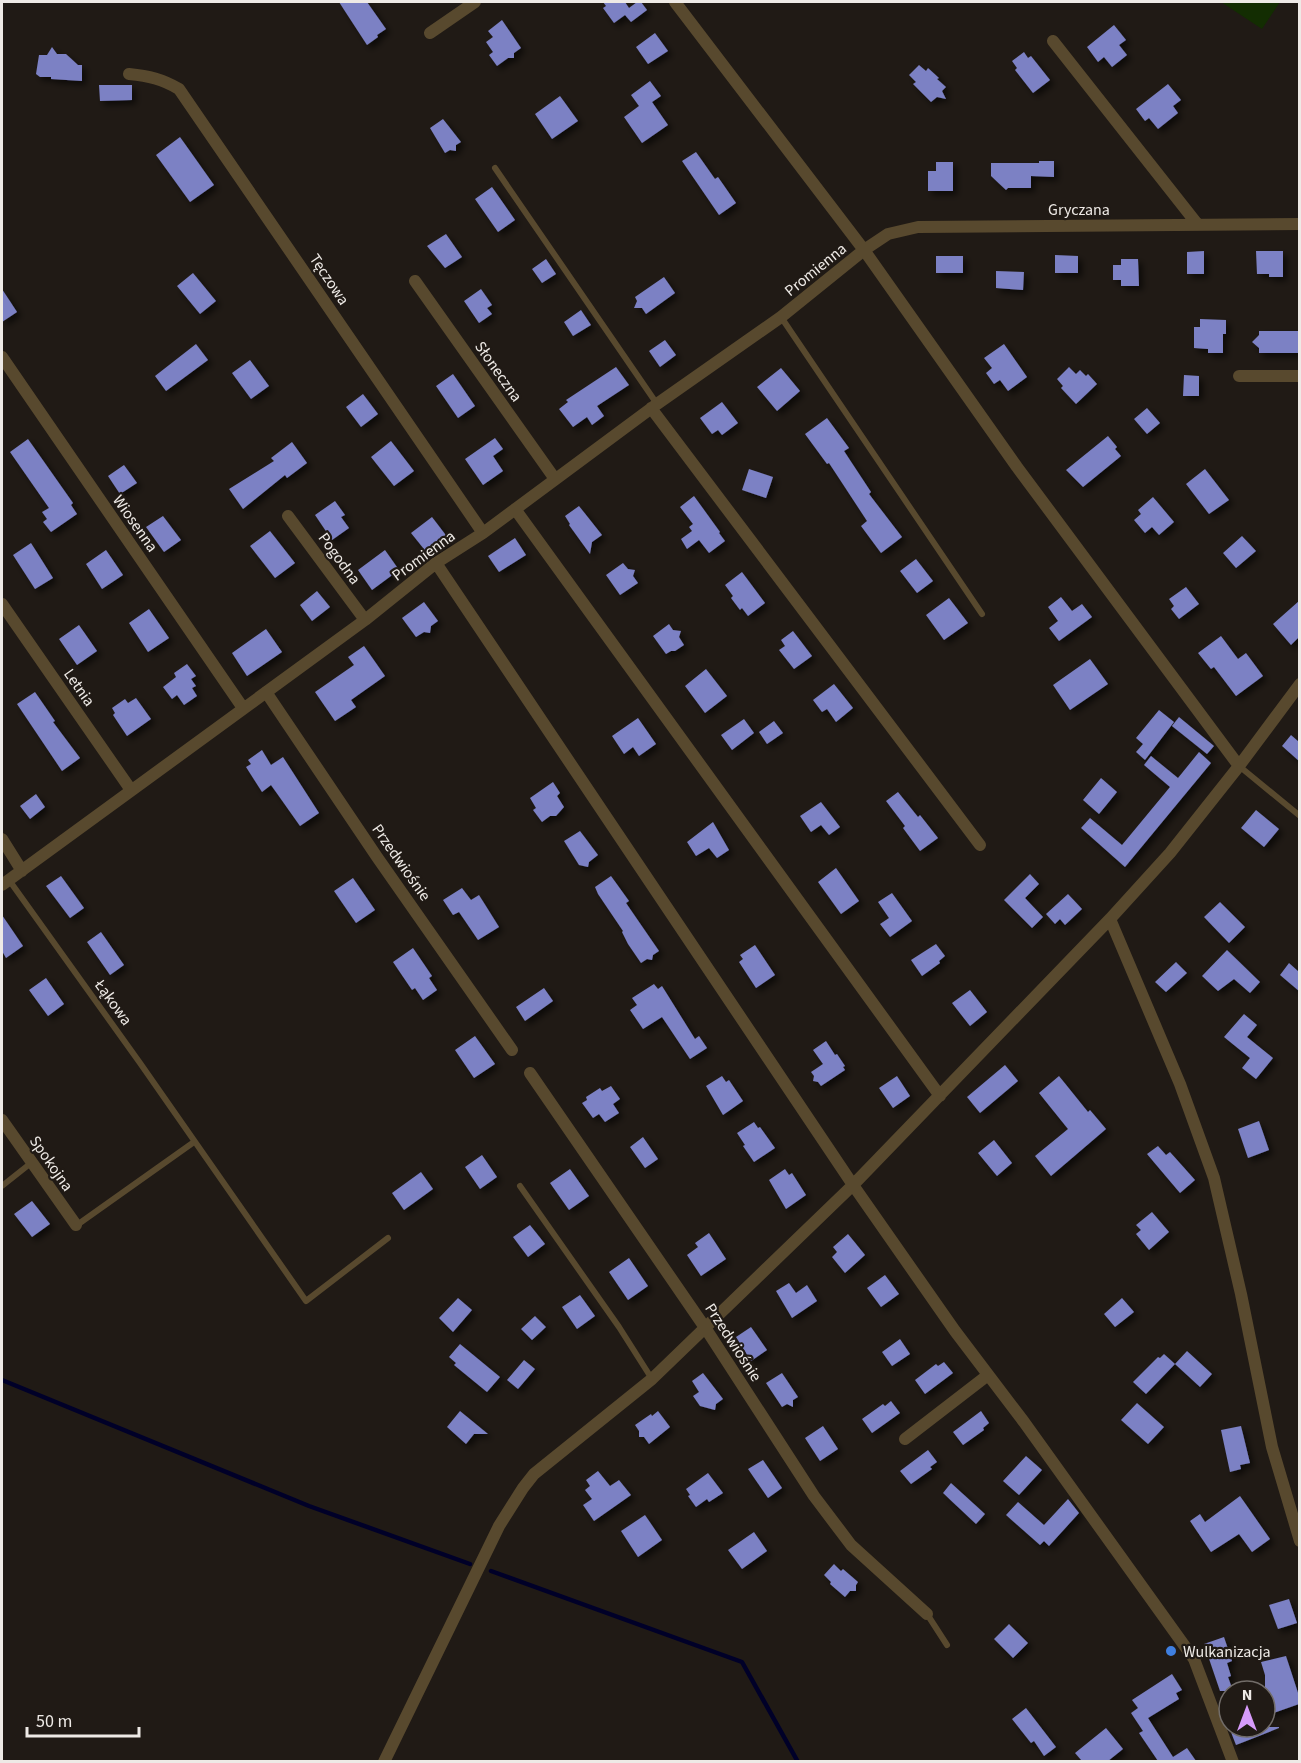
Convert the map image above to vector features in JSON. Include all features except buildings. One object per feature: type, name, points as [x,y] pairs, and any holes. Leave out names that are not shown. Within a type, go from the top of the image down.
[{"type":"street","points":[[430,33],[475,2]]},
{"type":"street","points":[[675,2],[864,250],[1017,467],[1239,766]]},
{"type":"street","points":[[1053,41],[1198,225]]},
{"type":"street","name":"Tęczowa","points":[[129,74],[162,79],[179,89],[483,533]]},
{"type":"street","name":"Gryczana","points":[[864,250],[888,234],[918,227],[1299,224]]},
{"type":"street","name":"Promienna","points":[[5,883],[364,620],[436,563],[483,533],[654,406],[781,317],[864,250]]},
{"type":"street","name":"Słoneczna","points":[[415,282],[555,479]]},
{"type":"street","name":"Wiosenna","points":[[2,357],[243,708]]},
{"type":"street","points":[[1239,376],[1299,376]]},
{"type":"street","points":[[654,406],[980,845]]},
{"type":"street","points":[[516,509],[939,1096]]},
{"type":"street","name":"Pogodna","points":[[288,516],[364,620]]},
{"type":"street","points":[[436,563],[853,1185],[955,1331],[1114,1546],[1194,1659],[1233,1761]]},
{"type":"street","name":"Letnia","points":[[2,604],[131,789]]},
{"type":"street","points":[[384,1761],[499,1526],[523,1488],[548,1461],[652,1379],[706,1329],[853,1185],[1110,919],[1170,853],[1239,766],[1299,684]]},
{"type":"street","name":"Przedwiośnie","points":[[267,692],[370,847],[512,1050]]},
{"type":"street","points":[[2,839],[22,871]]},
{"type":"street","points":[[1110,919],[1180,1084],[1214,1178],[1241,1294],[1272,1447],[1299,1541]]},
{"type":"street","name":"Przedwiośnie","points":[[530,1073],[706,1329],[814,1496],[851,1545],[927,1614]]},
{"type":"street","name":"Spokojna","points":[[2,1120],[76,1226]]},
{"type":"street","points":[[905,1439],[988,1375]]},
{"type":"lane","points":[[495,168],[654,406]]},
{"type":"lane","points":[[781,317],[982,614]]},
{"type":"lane","points":[[1239,766],[1299,816]]},
{"type":"lane","name":"Łąkowa","points":[[5,883],[140,1063],[306,1300],[388,1238]]},
{"type":"lane","points":[[76,1226],[194,1142]]},
{"type":"lane","points":[[2,1186],[31,1163]]},
{"type":"lane","points":[[520,1186],[619,1327],[652,1379]]},
{"type":"lane","points":[[927,1614],[946,1646]]},
{"type":"green space","points":[[1221,2],[1280,2],[1262,29]]},
{"type":"waterway","points":[[2,1380],[309,1506],[470,1564]]},
{"type":"waterway","points":[[491,1571],[742,1662],[798,1762]]},
{"type":"place","name":"Wulkanizacja","points":[[1171,1651]]}]
